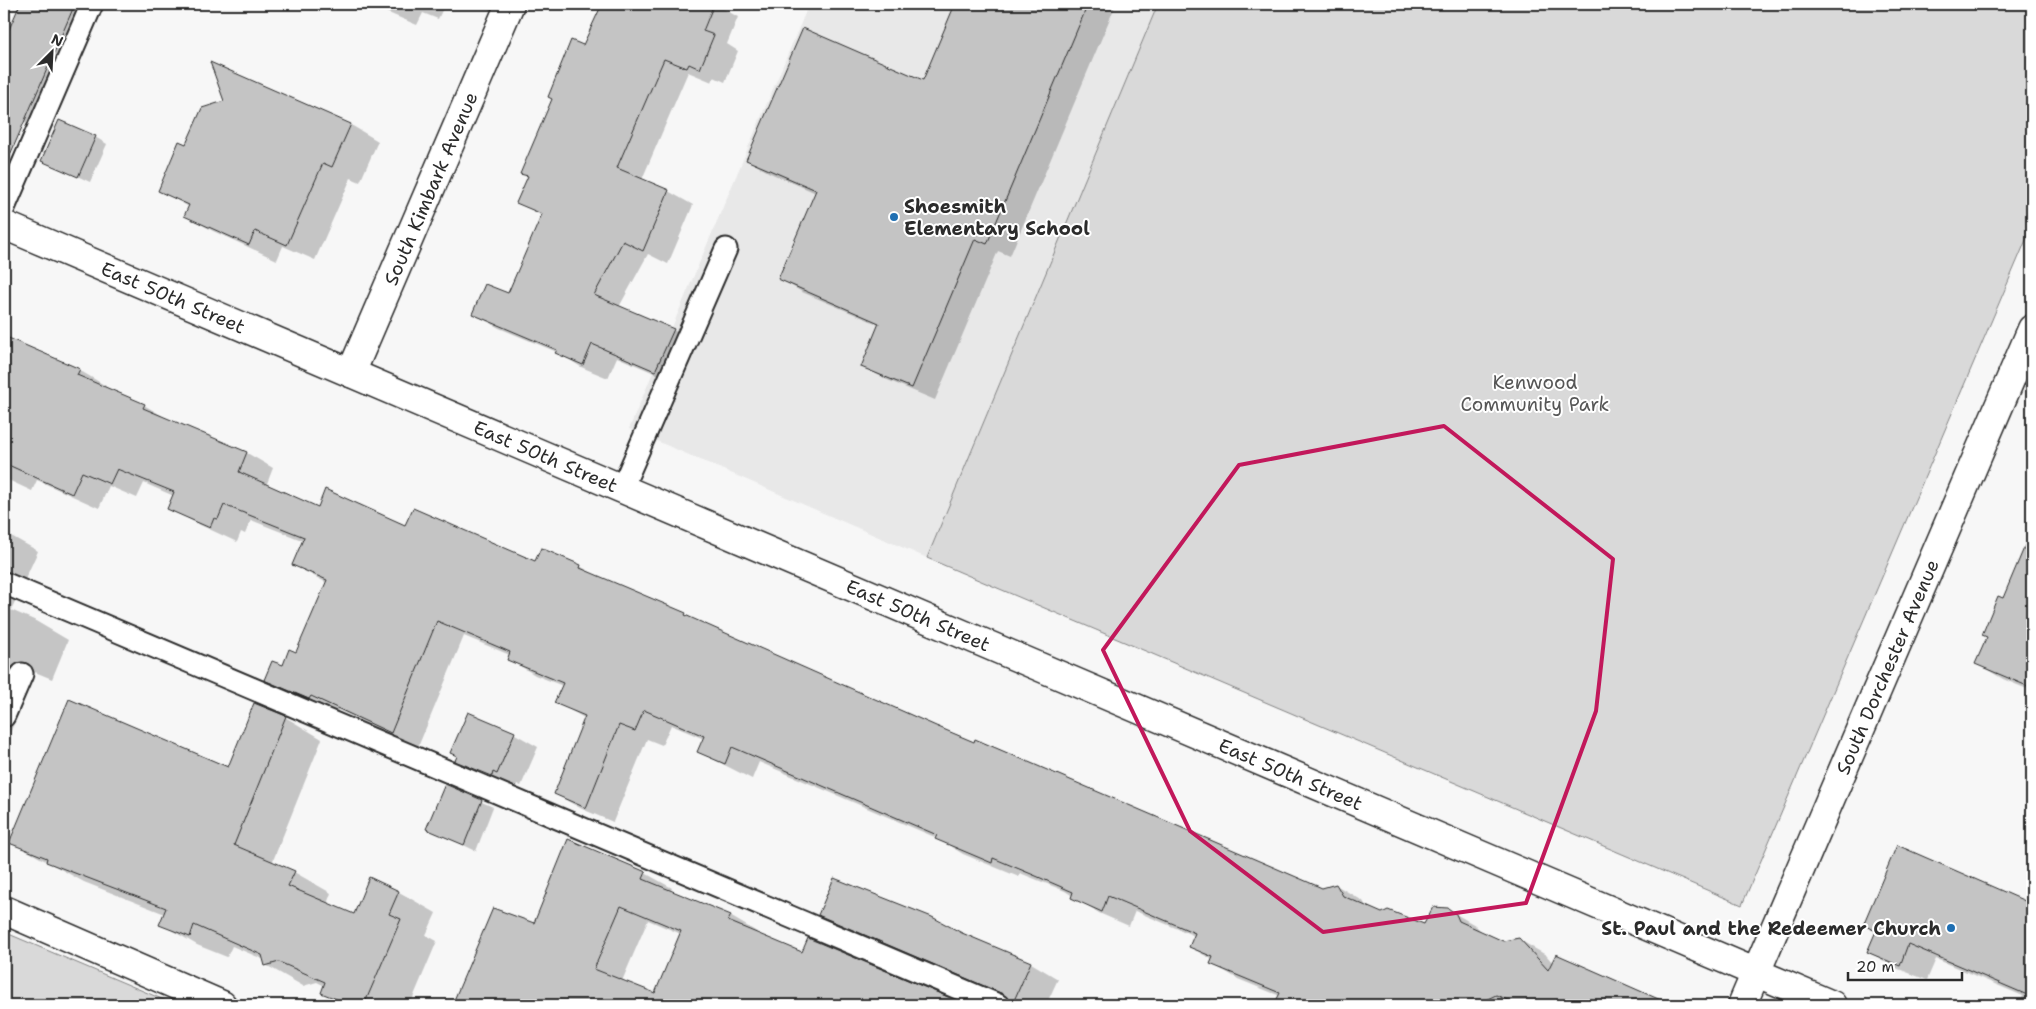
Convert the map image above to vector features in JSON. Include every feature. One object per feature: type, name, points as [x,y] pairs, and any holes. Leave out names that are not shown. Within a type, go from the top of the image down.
[{"type":"street","name":"South Kimbark Avenue","points":[[351,373],[510,4]]},
{"type":"street","name":"East 50th Street","points":[[4,225],[1832,1005]]},
{"type":"street","name":"South Dorchester Avenue","points":[[1742,1005],[2032,330]]},
{"type":"street","points":[[4,910],[222,1005]]},
{"type":"lane","points":[[4,208],[92,4]]},
{"type":"lane","points":[[622,488],[726,249]]},
{"type":"lane","points":[[4,583],[998,1005]]},
{"type":"lane","points":[[4,716],[22,674]]},
{"type":"highlighted area","points":[[1444,426],[1613,559],[1596,711],[1526,903],[1323,932],[1190,831],[1103,650],[1239,465]]},
{"type":"shaded area","name":"Shoesmith Elementary School","points":[[809,4],[1158,4],[927,558],[629,429]]},
{"type":"green space","name":"Kenwood Community Park","points":[[1158,4],[2032,4],[2032,226],[1742,905],[927,558]]},
{"type":"green space","points":[[4,932],[176,1005],[4,1005]]},
{"type":"building","points":[[20,4],[75,4],[4,169],[4,41]]},
{"type":"building","points":[[602,4],[714,4],[703,31],[714,35],[700,69],[689,64],[687,68],[664,59],[617,168],[669,190],[643,251],[623,241],[594,295],[674,329],[655,371],[592,344],[583,365],[555,353],[557,350],[472,314],[485,284],[508,293],[542,214],[516,203],[528,176],[520,174],[552,99],[548,97],[571,40],[583,45]]},
{"type":"building","points":[[955,4],[1088,4],[987,244],[975,239],[912,388],[861,367],[879,323],[778,279],[816,190],[746,160],[803,28],[923,80]]},
{"type":"building","points":[[210,62],[351,124],[332,167],[323,163],[287,245],[255,231],[249,245],[184,216],[189,205],[158,191],[179,141],[186,144],[202,108],[224,101]]},
{"type":"building","points":[[59,120],[96,136],[78,177],[41,161]]},
{"type":"building","points":[[4,336],[80,369],[77,375],[145,404],[143,408],[247,452],[239,472],[318,507],[325,489],[405,525],[413,508],[535,561],[541,548],[581,565],[580,568],[686,613],[685,615],[936,726],[974,742],[975,739],[1322,888],[1336,884],[1343,896],[1382,913],[1388,910],[1424,924],[1433,907],[1448,908],[1456,914],[1459,921],[1503,941],[1519,938],[1548,970],[1556,954],[1672,1005],[1519,1005],[1496,995],[1475,1005],[1274,1005],[1280,993],[1210,964],[1213,957],[1189,947],[1195,933],[1108,896],[1102,912],[1071,898],[1073,892],[993,858],[992,863],[935,839],[937,835],[732,747],[725,764],[697,752],[704,736],[644,710],[635,731],[619,725],[586,808],[554,794],[585,716],[554,703],[563,683],[507,660],[510,652],[437,621],[391,733],[311,696],[309,699],[264,680],[272,661],[283,665],[289,649],[296,652],[327,580],[292,565],[304,537],[224,505],[218,519],[214,518],[210,528],[167,509],[174,492],[117,469],[110,484],[82,472],[72,494],[4,463]]},
{"type":"building","points":[[2032,529],[2032,688],[1975,664],[1987,637],[1982,635],[1998,596],[2003,598]]},
{"type":"building","points":[[69,699],[228,767],[254,703],[286,716],[234,845],[295,871],[288,886],[354,914],[369,877],[399,891],[389,914],[401,919],[364,1005],[352,1005],[321,993],[325,982],[279,962],[265,966],[262,955],[194,925],[190,937],[159,925],[166,908],[46,862],[47,858],[9,843]]},
{"type":"building","points":[[468,712],[515,732],[497,774],[493,772],[492,776],[455,761],[457,756],[450,753]]},
{"type":"building","points":[[445,784],[482,800],[464,845],[426,829]]},
{"type":"building","points":[[568,839],[646,872],[643,879],[731,915],[728,921],[802,952],[808,938],[967,1005],[452,1005],[493,908],[534,923]],"holes":[[[621,906],[681,931],[655,993],[594,969]]]},
{"type":"building","name":"St. Paul and the Redeemer Church","points":[[1897,845],[2032,904],[2032,997],[1908,944],[1900,966],[1867,952],[1876,931],[1863,925]]},
{"type":"building","points":[[834,878],[932,917],[962,933],[1031,962],[1012,1005],[1003,994],[818,915]]},
{"type":"place","name":"Shoesmith Elementary School","points":[[894,217]]},
{"type":"place","name":"St. Paul and the Redeemer Church","points":[[1951,928]]}]
